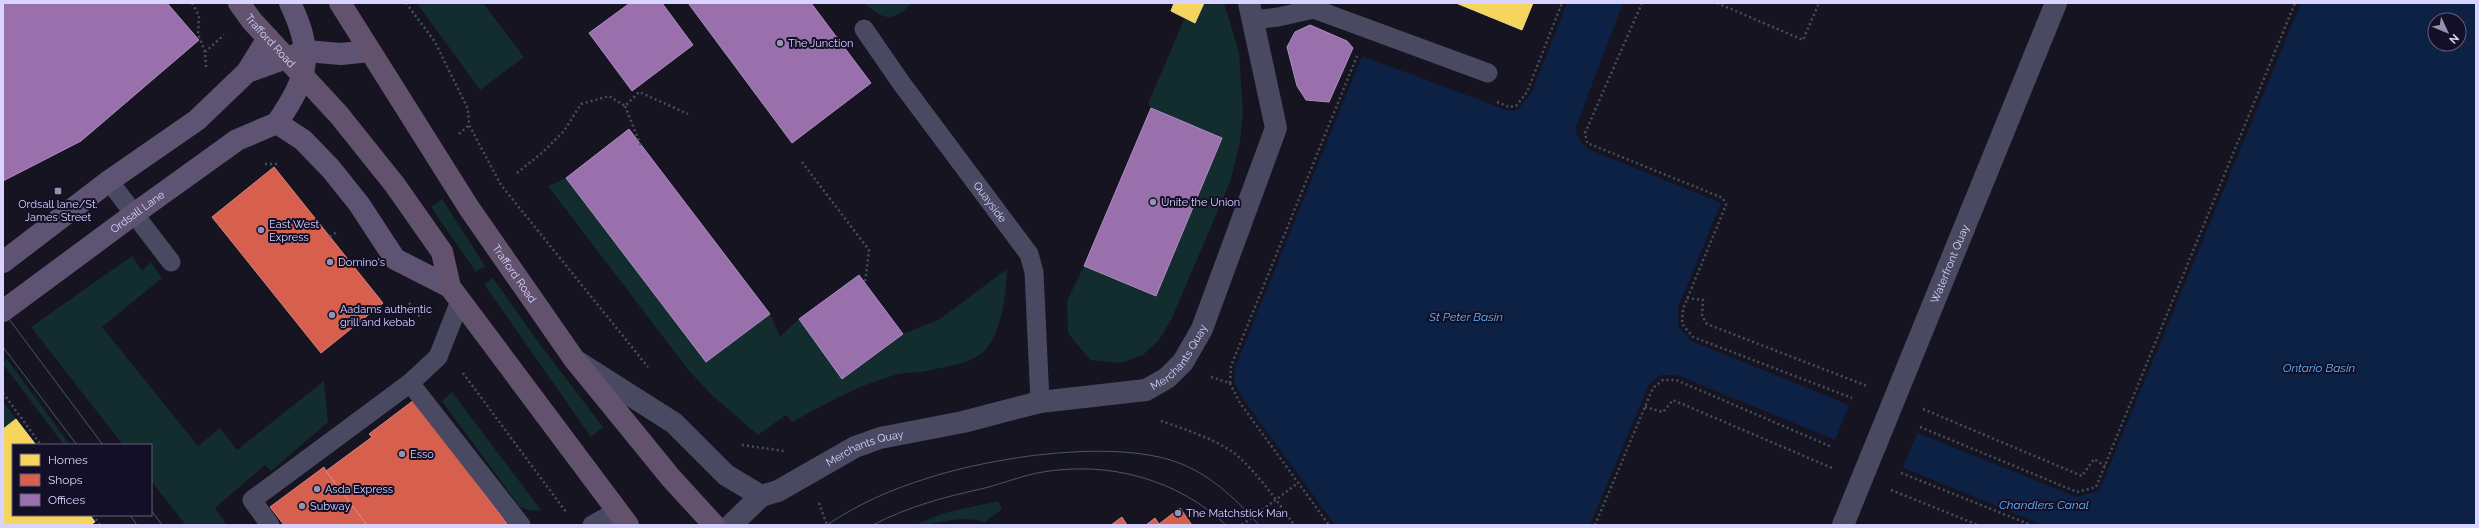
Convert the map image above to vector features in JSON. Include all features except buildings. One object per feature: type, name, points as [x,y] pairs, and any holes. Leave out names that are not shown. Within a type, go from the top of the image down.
[{"type":"highway","name":"Trafford Road","points":[[239,3],[268,38],[339,115],[395,185],[442,252],[455,294],[623,518]]},
{"type":"highway","name":"Trafford Road","points":[[340,3],[469,208],[574,359],[671,478],[714,525]]},
{"type":"main road","points":[[290,3],[299,22],[306,51],[304,77]]},
{"type":"main road","points":[[3,262],[109,181],[197,120],[247,72],[268,38]]},
{"type":"main road","points":[[247,72],[306,51],[341,54],[370,51]]},
{"type":"main road","name":"Trafford Road","points":[[277,123],[296,95],[304,77]]},
{"type":"main road","points":[[277,123],[303,140],[331,169],[359,204],[395,259],[455,294]]},
{"type":"main road","name":"Ordsall Lane","points":[[3,311],[237,140],[277,123]]},
{"type":"street","name":"Waterfront Quay","points":[[1843,525],[2056,3]]},
{"type":"street","name":"Merchants Quay","points":[[731,525],[761,496],[778,491],[855,447],[880,438],[963,422],[1040,402],[1146,390],[1167,378],[1183,362],[1202,329],[1276,128],[1251,12]]},
{"type":"street","points":[[574,359],[674,423],[726,475],[761,496]]},
{"type":"lane","points":[[1251,12],[1278,17],[1314,8],[1488,73]]},
{"type":"lane","name":"Quayside","points":[[864,29],[902,84],[1029,254],[1034,272],[1040,402]]},
{"type":"lane","points":[[109,181],[171,262]]},
{"type":"lane","points":[[270,525],[252,500],[410,383],[438,357],[455,294]]},
{"type":"lane","points":[[410,383],[522,525]]},
{"type":"lane","points":[[592,525],[623,518]]},
{"type":"path","points":[[192,3],[199,16],[198,34],[206,52]]},
{"type":"path","points":[[406,3],[435,42],[468,109],[469,125],[501,185],[649,368]]},
{"type":"path","points":[[1642,3],[1585,133],[1587,143],[1723,198],[1726,205],[1687,298],[1683,309],[1682,324],[1693,337],[1852,398]]},
{"type":"path","points":[[1717,3],[1804,40],[1819,3]]},
{"type":"path","points":[[1920,427],[2077,492],[2096,487],[2295,3]]},
{"type":"path","points":[[1329,525],[1240,403],[1230,383],[1231,366],[1358,54]]},
{"type":"path","points":[[625,106],[639,92],[688,114]]},
{"type":"path","points":[[517,172],[564,131],[581,104],[609,96],[625,106],[641,146]]},
{"type":"path","points":[[802,162],[869,250],[865,283]]},
{"type":"path","points":[[330,237],[338,231]]},
{"type":"path","points":[[1687,298],[1702,300],[1702,316],[1707,324],[1840,375]]},
{"type":"path","points":[[1206,375],[1230,383]]},
{"type":"path","points":[[1595,525],[1653,388],[1663,380],[1676,380],[1832,447]]},
{"type":"path","points":[[3,393],[40,444]]},
{"type":"path","points":[[1645,407],[1662,412],[1673,400],[1836,470]]},
{"type":"path","points":[[1946,419],[2082,476],[2094,460],[2105,466]]},
{"type":"path","points":[[1161,421],[1201,435],[1240,457],[1276,499],[1294,525]]},
{"type":"path","points":[[740,444],[752,448],[771,448],[783,451]]},
{"type":"path","points":[[1901,473],[2031,525]]},
{"type":"path","points":[[1242,525],[1298,483]]},
{"type":"path","points":[[1885,487],[1978,525]]},
{"type":"path","points":[[820,504],[827,525]]},
{"type":"path","points":[[94,516],[100,525]]},
{"type":"green space","points":[[417,3],[483,3],[524,57],[480,90]]},
{"type":"green space","points":[[864,3],[912,3],[899,14],[888,17],[877,13]]},
{"type":"green space","points":[[1204,3],[1224,3],[1239,52],[1243,113],[1240,142],[1230,182],[1172,318],[1159,340],[1143,355],[1120,363],[1090,360],[1068,333],[1067,301],[1084,266],[1156,296],[1222,138],[1151,108],[1148,104],[1185,17],[1195,22]]},
{"type":"green space","points":[[566,178],[706,362],[770,314],[780,337],[799,319],[843,379],[903,334],[940,319],[1007,269],[1004,303],[1001,316],[993,339],[986,349],[973,359],[926,371],[899,374],[881,379],[817,408],[792,422],[786,415],[758,435],[713,396],[690,372],[548,186]]},
{"type":"green space","points":[[442,199],[485,266],[476,272],[431,207]]},
{"type":"green space","points":[[132,256],[142,271],[151,262],[162,278],[102,327],[198,446],[220,428],[237,450],[324,381],[328,422],[271,471],[265,465],[215,508],[227,525],[186,525],[152,482],[152,444],[122,444],[31,327]]},
{"type":"green space","points":[[493,278],[539,343],[603,427],[591,437],[484,284]]},
{"type":"green space","points":[[7,359],[69,444],[63,444],[3,364]]},
{"type":"green space","points":[[452,392],[541,510],[532,511],[520,507],[442,401]]},
{"type":"green space","points":[[3,401],[16,419],[3,429]]},
{"type":"green space","points":[[998,501],[1002,509],[985,522],[957,519],[925,525],[915,525],[944,513]]},
{"type":"water","points":[[1567,3],[1623,3],[1575,129],[1579,140],[1588,149],[1721,203],[1678,308],[1678,326],[1691,341],[2076,497],[2099,491],[2301,3],[2476,3],[2476,525],[2043,525],[1677,375],[1661,375],[1649,384],[1590,525],[1335,525],[1244,400],[1234,382],[1235,367],[1362,56],[1509,111],[1517,110],[1531,94]]},
{"type":"pier","points":[[1850,403],[1918,431],[1902,470],[1834,442]]},
{"type":"tram line","points":[[3,311],[102,444]]},
{"type":"tram line","points":[[3,347],[76,444]]},
{"type":"tram line","points":[[827,525],[851,510],[888,492],[955,470],[1021,457],[1092,451],[1126,452],[1157,457],[1184,465],[1215,483],[1243,508],[1259,525]]},
{"type":"tram line","points":[[873,525],[900,512],[928,503],[1029,475],[1068,469],[1093,469],[1117,472],[1141,477],[1164,485],[1207,509],[1226,525]]},
{"type":"tram line","points":[[152,511],[162,525]]},
{"type":"tram line","points":[[131,516],[137,525]]},
{"type":"place","name":"The Junction","points":[[780,43]]},
{"type":"place","name":"Ordsall lane/St. James Street","points":[[58,191]]},
{"type":"place","name":"Unite the Union","points":[[1153,202]]},
{"type":"place","name":"East West Express","points":[[261,230]]},
{"type":"place","name":"Domino's","points":[[330,262]]},
{"type":"place","name":"Aadams authentic grill and kebab","points":[[332,315]]},
{"type":"place","name":"Esso","points":[[402,454]]},
{"type":"place","name":"Asda Express","points":[[317,489]]},
{"type":"place","name":"Subway","points":[[302,506]]},
{"type":"place","name":"The Matchstick Man","points":[[1178,513]]},
{"type":"water label","name":"St Peter Basin","points":[[1466,317]]},
{"type":"water label","name":"Ontario Basin","points":[[2319,368]]},
{"type":"water label","name":"Chandlers Canal","points":[[2044,505]]}]
